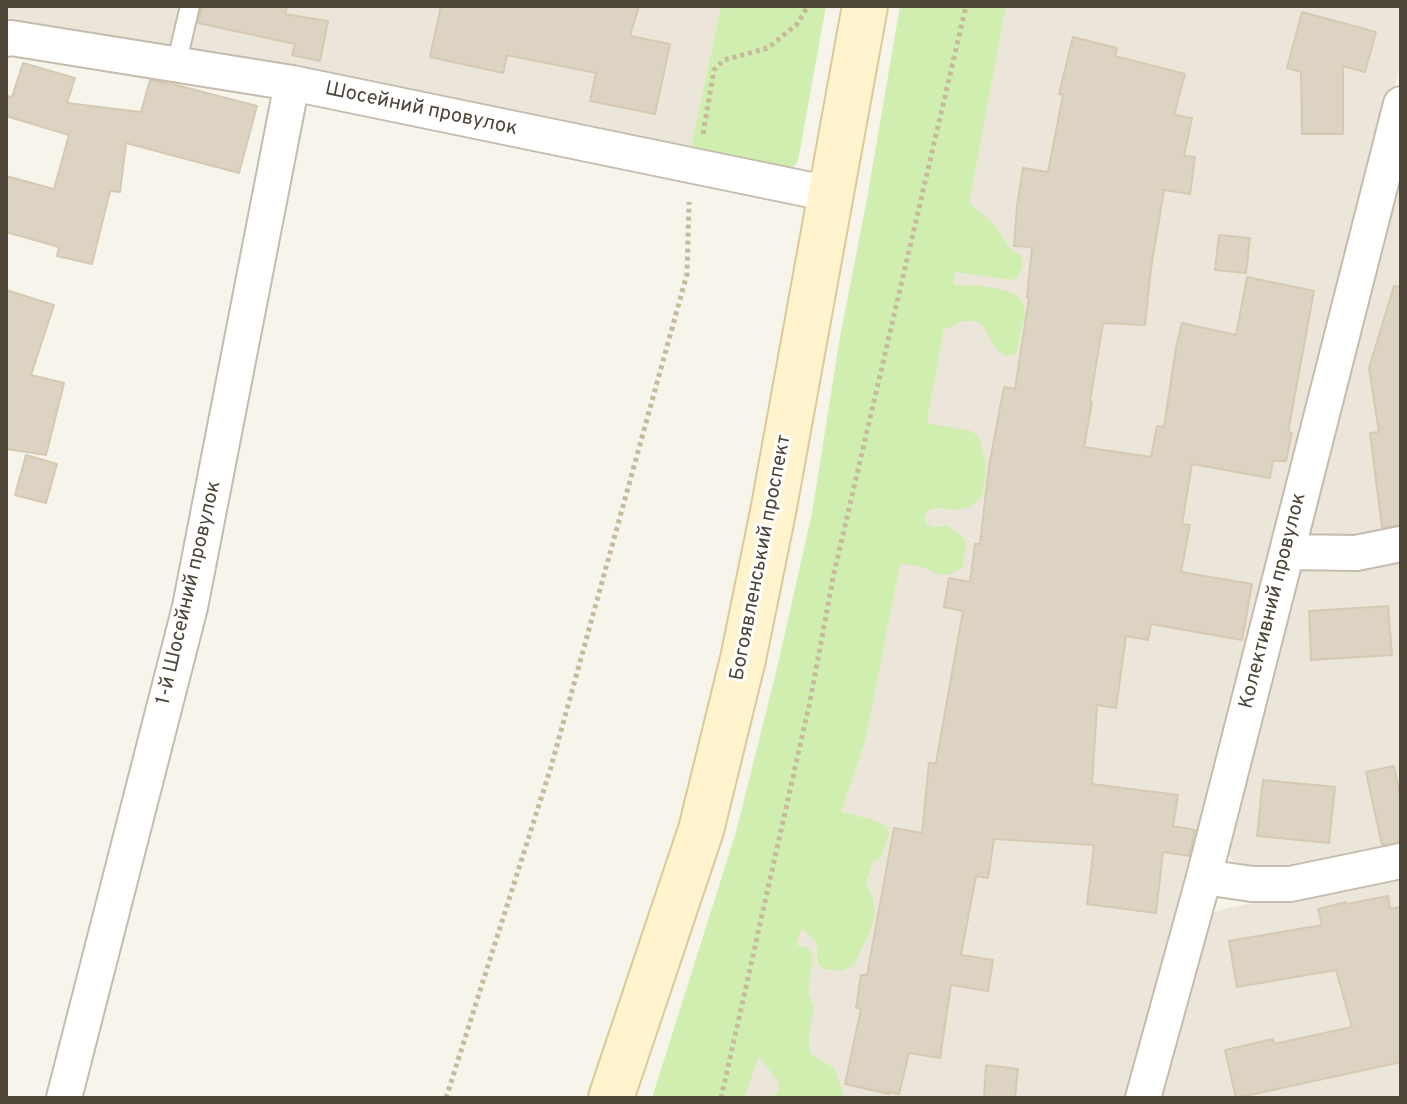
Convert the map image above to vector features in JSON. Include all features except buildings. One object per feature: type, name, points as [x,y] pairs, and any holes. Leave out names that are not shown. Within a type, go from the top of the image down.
[{"type":"main road","name":"Богоявленський проспект","points":[[611,1098],[701,830],[743,659],[773,512],[865,6]]},
{"type":"street","name":"Шосейний провулок","points":[[8,39],[292,83],[830,194]]},
{"type":"street","name":"1-й Шосейний провулок","points":[[64,1098],[190,607],[292,83]]},
{"type":"street","name":"Колективний провулок","points":[[1143,1098],[1204,877],[1401,104]]},
{"type":"street","points":[[1287,552],[1356,553],[1401,544]]},
{"type":"street","points":[[1204,877],[1252,884],[1290,884],[1401,861]]},
{"type":"lane","points":[[176,65],[190,6]]},
{"type":"path","points":[[701,143],[714,70],[724,60],[768,48],[797,24],[808,6]]},
{"type":"path","points":[[721,1098],[810,701],[834,573],[966,6]]},
{"type":"path","points":[[446,1098],[551,767],[687,274],[689,202]]},
{"type":"shaded area","points":[[6,6],[721,6],[690,151],[6,28]]},
{"type":"shaded area","points":[[1006,6],[1401,6],[1401,62],[1278,552],[1134,1098],[744,1098],[866,738]]},
{"type":"shaded area","points":[[1401,146],[1401,534],[1316,540],[1309,535],[1307,527]]},
{"type":"shaded area","points":[[1401,554],[1401,854],[1327,870],[1257,870],[1234,862],[1227,853],[1299,569]]},
{"type":"shaded area","points":[[1401,869],[1401,1098],[1153,1098],[1211,914]]},
{"type":"green space","points":[[721,6],[826,6],[798,161],[791,171],[690,151]]},
{"type":"green space","points":[[900,6],[1006,6],[969,203],[993,223],[1012,251],[1021,255],[1023,265],[1018,277],[1011,280],[955,272],[953,285],[1004,290],[1018,296],[1025,314],[1015,354],[1006,356],[996,349],[977,321],[963,321],[944,330],[927,420],[930,424],[972,431],[979,438],[986,463],[982,496],[970,507],[956,510],[936,508],[929,510],[924,517],[926,523],[933,527],[947,526],[962,535],[966,544],[963,567],[951,574],[941,575],[918,566],[900,564],[866,738],[841,812],[887,826],[889,835],[884,849],[880,859],[873,862],[866,882],[875,914],[871,929],[854,965],[841,971],[818,965],[816,941],[802,928],[796,945],[808,948],[813,956],[808,992],[814,1008],[809,1032],[811,1054],[834,1068],[845,1098],[770,1098],[779,1089],[779,1083],[759,1056],[744,1098],[652,1098],[736,832],[778,664],[812,513],[840,337]]}]
